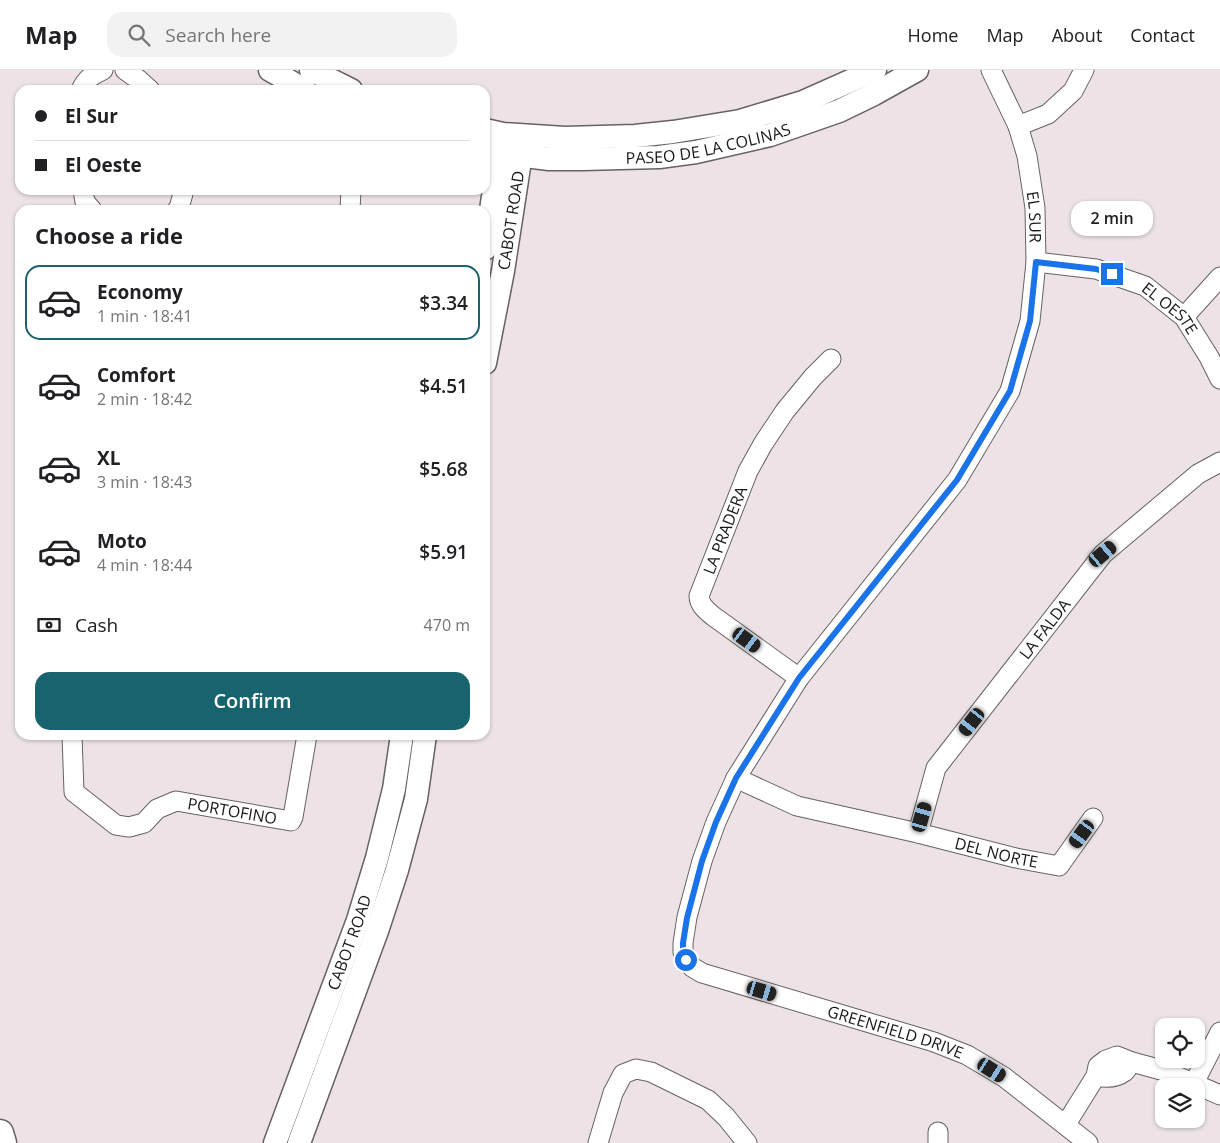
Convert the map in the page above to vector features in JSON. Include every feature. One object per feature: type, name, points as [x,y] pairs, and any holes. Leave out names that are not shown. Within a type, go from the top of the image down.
[{"type":"highway","points":[[0,1133],[3,1143]]},
{"type":"main road","points":[[270,70],[296,85]]},
{"type":"main road","points":[[311,70],[341,85]]},
{"type":"main road","name":"PASEO DE LA COLINAS","points":[[503,143],[574,138],[627,137],[740,121],[803,102],[875,70]]},
{"type":"main road","name":"PASEO DE LA COLINAS","points":[[503,143],[549,159],[659,157],[696,152],[770,135],[840,111],[917,70]]},
{"type":"main road","name":"CABOT ROAD","points":[[490,220],[503,143]]},
{"type":"main road","name":"CABOT ROAD","points":[[490,336],[502,271],[503,143]]},
{"type":"main road","name":"CABOT ROAD","points":[[275,1143],[358,920],[382,841],[394,789],[401,740]]},
{"type":"main road","name":"CABOT ROAD","points":[[299,1143],[377,931],[397,870],[416,798],[424,740]]},
{"type":"street","points":[[84,85],[92,75],[103,70]]},
{"type":"street","name":"EL SUR","points":[[686,960],[683,952],[683,943],[687,918],[702,861],[716,822],[736,778],[799,678],[957,480],[1010,391],[1030,321],[1036,262],[1035,208],[1028,156],[1018,126],[991,70]]},
{"type":"street","points":[[1018,126],[1048,114],[1073,90],[1084,70]]},
{"type":"street","name":"EL OESTE","points":[[1036,262],[1096,269],[1145,286],[1184,317],[1209,357],[1220,379]]},
{"type":"street","points":[[1184,317],[1220,277]]},
{"type":"street","name":"LA PRADERA","points":[[799,678],[713,616],[702,605],[699,596],[748,471],[763,444],[785,411],[813,377],[831,359]]},
{"type":"street","name":"LA FALDA","points":[[918,833],[936,768],[1103,554],[1198,474],[1220,462]]},
{"type":"street","name":"PORTOFINO","points":[[72,740],[74,792],[116,825],[129,827],[144,823],[157,809],[176,801],[291,822],[306,740]]},
{"type":"street","name":"DEL NORTE","points":[[736,778],[797,806],[918,833],[1016,858],[1059,866],[1093,818]]},
{"type":"street","name":"GREENFIELD DRIVE","points":[[686,960],[692,967],[702,973],[934,1042],[968,1055],[1004,1077],[1088,1143]]},
{"type":"street","points":[[1197,1078],[1220,1032]]},
{"type":"street","points":[[1066,1124],[1096,1076],[1098,1066],[1106,1060],[1117,1056],[1132,1062],[1165,1070],[1183,1078]]},
{"type":"street","points":[[598,1143],[613,1093],[623,1074],[636,1069],[651,1072],[708,1100],[726,1117],[747,1143]]},
{"type":"street","points":[[1205,1088],[1220,1095]]},
{"type":"route","points":[[686,960],[683,952],[683,943],[687,918],[702,861],[716,822],[736,778],[799,678],[957,480],[1010,391],[1030,321],[1036,262],[1096,269],[1112,274]]}]
